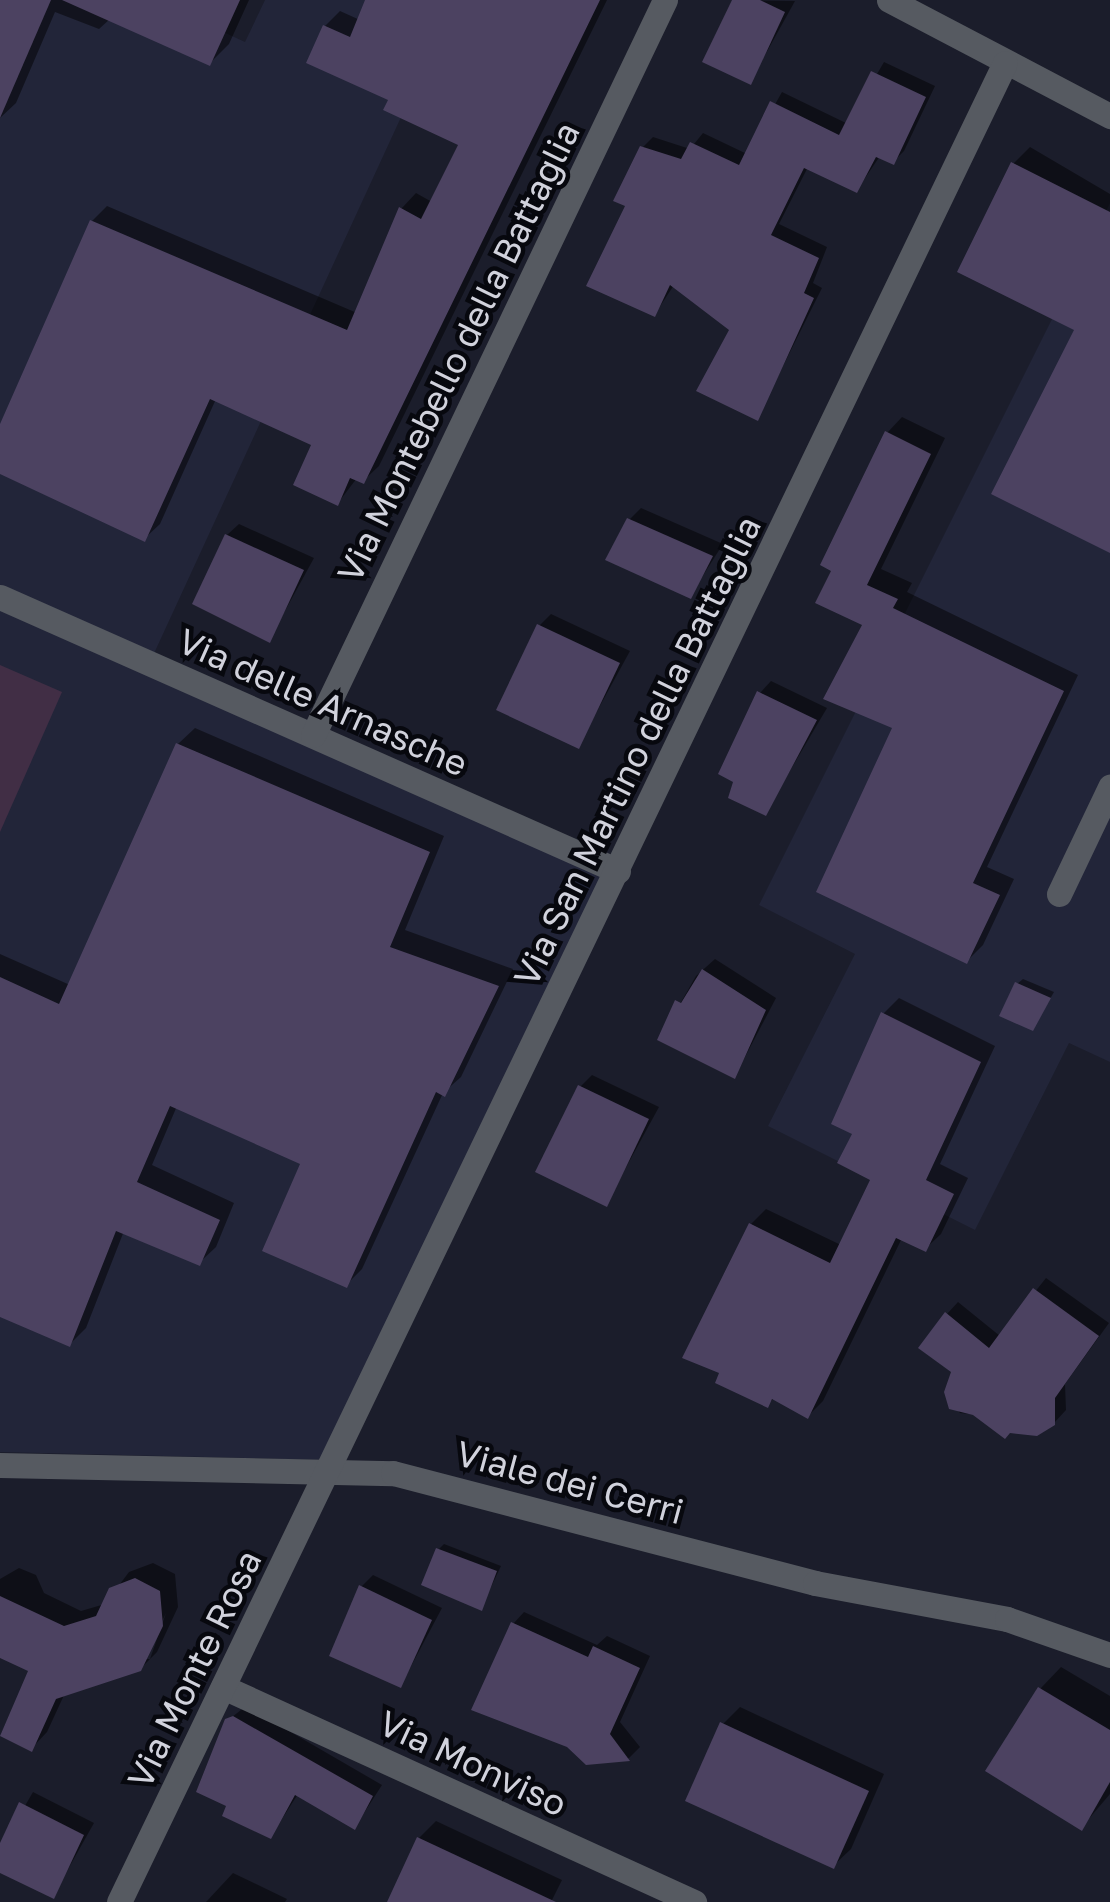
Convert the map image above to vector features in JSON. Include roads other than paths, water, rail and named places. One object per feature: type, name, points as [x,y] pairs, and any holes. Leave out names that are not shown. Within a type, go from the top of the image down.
[{"type":"street","name":"Via Montebello della Battaglia","points":[[313,735],[665,0]]},
{"type":"street","points":[[888,0],[1110,116]]},
{"type":"street","name":"Via San Martino della Battaglia","points":[[332,1468],[1005,64]]},
{"type":"street","name":"Via delle Arnasche","points":[[0,597],[618,871]]},
{"type":"street","points":[[1059,894],[1110,788]]},
{"type":"street","name":"Viale dei Cerri","points":[[0,1465],[332,1468],[393,1473],[815,1582],[1007,1619],[1110,1656]]},
{"type":"street","name":"Via Monte Rosa","points":[[120,1902],[332,1468]]},
{"type":"street","name":"Via Monviso","points":[[222,1687],[694,1902]]}]
